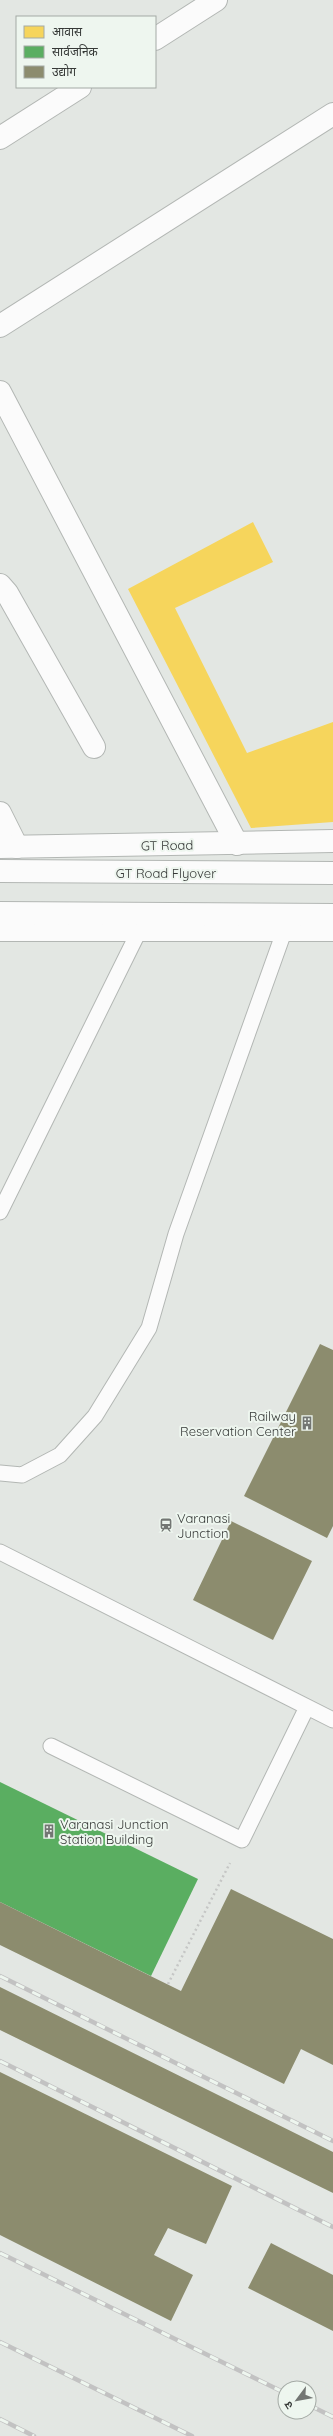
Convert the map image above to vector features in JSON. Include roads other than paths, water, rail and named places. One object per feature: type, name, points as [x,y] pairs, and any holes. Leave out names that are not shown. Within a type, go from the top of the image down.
[{"type":"main road","points":[[156,38],[216,0]]},
{"type":"main road","points":[[0,138],[78,88]]},
{"type":"main road","points":[[0,326],[333,114]]},
{"type":"main road","points":[[0,392],[237,844]]},
{"type":"main road","points":[[0,585],[7,594],[94,747]]},
{"type":"main road","points":[[0,813],[9,847]]},
{"type":"main road","name":"GT Road","points":[[9,847],[237,844],[333,841]]},
{"type":"main road","name":"GT Road Flyover","points":[[0,871],[333,873]]},
{"type":"main road","points":[[0,913],[333,914]]},
{"type":"main road","points":[[0,930],[333,930]]},
{"type":"lane","points":[[0,1212],[140,929]]},
{"type":"lane","points":[[0,1473],[22,1474],[60,1455],[95,1416],[149,1328],[176,1234],[285,929]]},
{"type":"lane","points":[[0,1552],[333,1720]]},
{"type":"lane","points":[[51,1746],[242,1840],[307,1707]]},
{"type":"railway","points":[[0,1976],[333,2141]]},
{"type":"railway","points":[[0,2061],[333,2227]]},
{"type":"railway","points":[[0,2253],[277,2389]]},
{"type":"railway","points":[[0,2342],[192,2436]]},
{"type":"railway","points":[[317,2409],[333,2417]]},
{"type":"railway","points":[[0,2419],[34,2436]]},
{"type":"place","name":"Railway Reservation Center","points":[[307,1423]]},
{"type":"place","name":"Varanasi Junction","points":[[166,1525]]},
{"type":"place","name":"Varanasi Junction Station Building","points":[[49,1831]]}]
